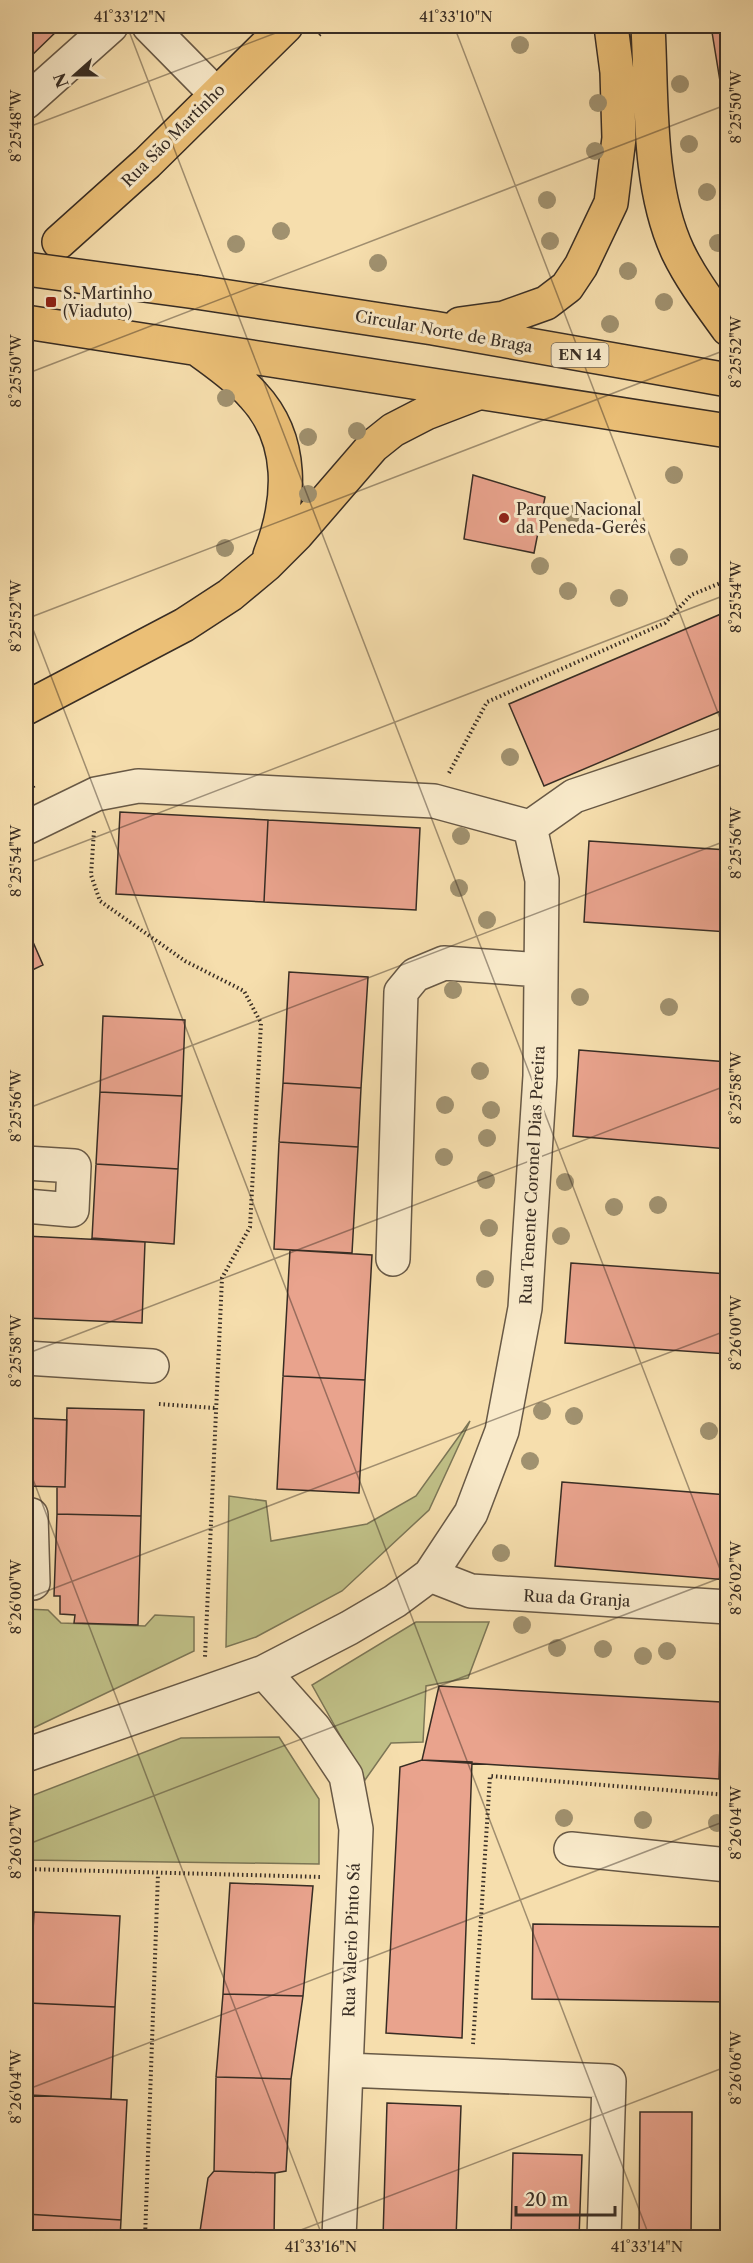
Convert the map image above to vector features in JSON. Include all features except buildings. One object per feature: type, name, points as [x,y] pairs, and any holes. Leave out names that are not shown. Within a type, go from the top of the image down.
[{"type":"main road","name":"Rua São Martinho","points":[[59,242],[147,164],[215,93],[286,26]]},
{"type":"main road","points":[[433,328],[504,318],[526,312],[546,303],[567,286],[581,266],[611,203],[619,138],[617,72],[611,26]]},
{"type":"main road","points":[[648,26],[658,185],[668,225],[678,252],[703,295],[728,329]]},
{"type":"main road","name":"Circular Norte de Braga","points":[[26,269],[433,328],[728,380]]},
{"type":"main road","points":[[26,322],[728,431]]},
{"type":"main road","points":[[196,348],[235,377],[255,396],[269,416],[282,448],[286,483],[283,522],[266,565]]},
{"type":"main road","points":[[26,708],[184,625],[230,596],[266,565],[373,446],[393,430],[426,413],[480,392]]},
{"type":"street","points":[[26,102],[111,26]]},
{"type":"street","points":[[149,26],[215,93]]},
{"type":"street","points":[[26,828],[96,795],[138,786],[434,801],[530,827],[574,796],[728,744]]},
{"type":"street","name":"Rua Tenente Coronel Dias Pereira","points":[[26,1755],[264,1672],[349,1628],[395,1601],[430,1575],[471,1513],[504,1420],[525,1308],[540,1076],[542,880],[530,827]]},
{"type":"street","points":[[393,1259],[401,992],[415,975],[444,963],[541,970]]},
{"type":"street","points":[[26,1163],[74,1167],[72,1210],[26,1206]]},
{"type":"street","points":[[26,1358],[153,1366]]},
{"type":"street","points":[[26,1515],[31,1515],[33,1583],[26,1582]]},
{"type":"street","name":"Rua da Granja","points":[[430,1575],[471,1591],[728,1606]]},
{"type":"street","name":"Rua Valerio Pinto Sá","points":[[264,1672],[314,1728],[346,1776],[356,1829],[339,2238]]},
{"type":"street","points":[[571,1848],[728,1864]]},
{"type":"street","points":[[346,2070],[609,2081],[604,2238]]},
{"type":"path","points":[[448,774],[487,702],[665,623],[691,595],[728,580]]},
{"type":"path","points":[[94,828],[92,875],[99,901],[185,961],[244,991],[261,1023],[250,1227],[222,1278],[205,1657]]},
{"type":"path","points":[[159,1404],[215,1408]]},
{"type":"path","points":[[26,1869],[158,1874],[323,1876]]},
{"type":"path","points":[[146,2238],[158,1874]]},
{"type":"green space","points":[[470,1421],[429,1510],[342,1591],[256,1637],[226,1647],[229,1496],[266,1501],[271,1541],[367,1524],[416,1496]]},
{"type":"green space","points":[[26,1609],[48,1610],[61,1623],[145,1626],[155,1615],[194,1617],[194,1651],[27,1731]]},
{"type":"green space","points":[[416,1622],[489,1622],[468,1678],[426,1686],[423,1742],[391,1743],[365,1780],[312,1685]]},
{"type":"green space","points":[[279,1737],[319,1799],[319,1864],[26,1860],[26,1798],[181,1738]]},
{"type":"place","name":"S. Martinho (Viaduto)","points":[[51,302]]},
{"type":"place","name":"Parque Nacional da Peneda-Gerês","points":[[504,518]]}]
